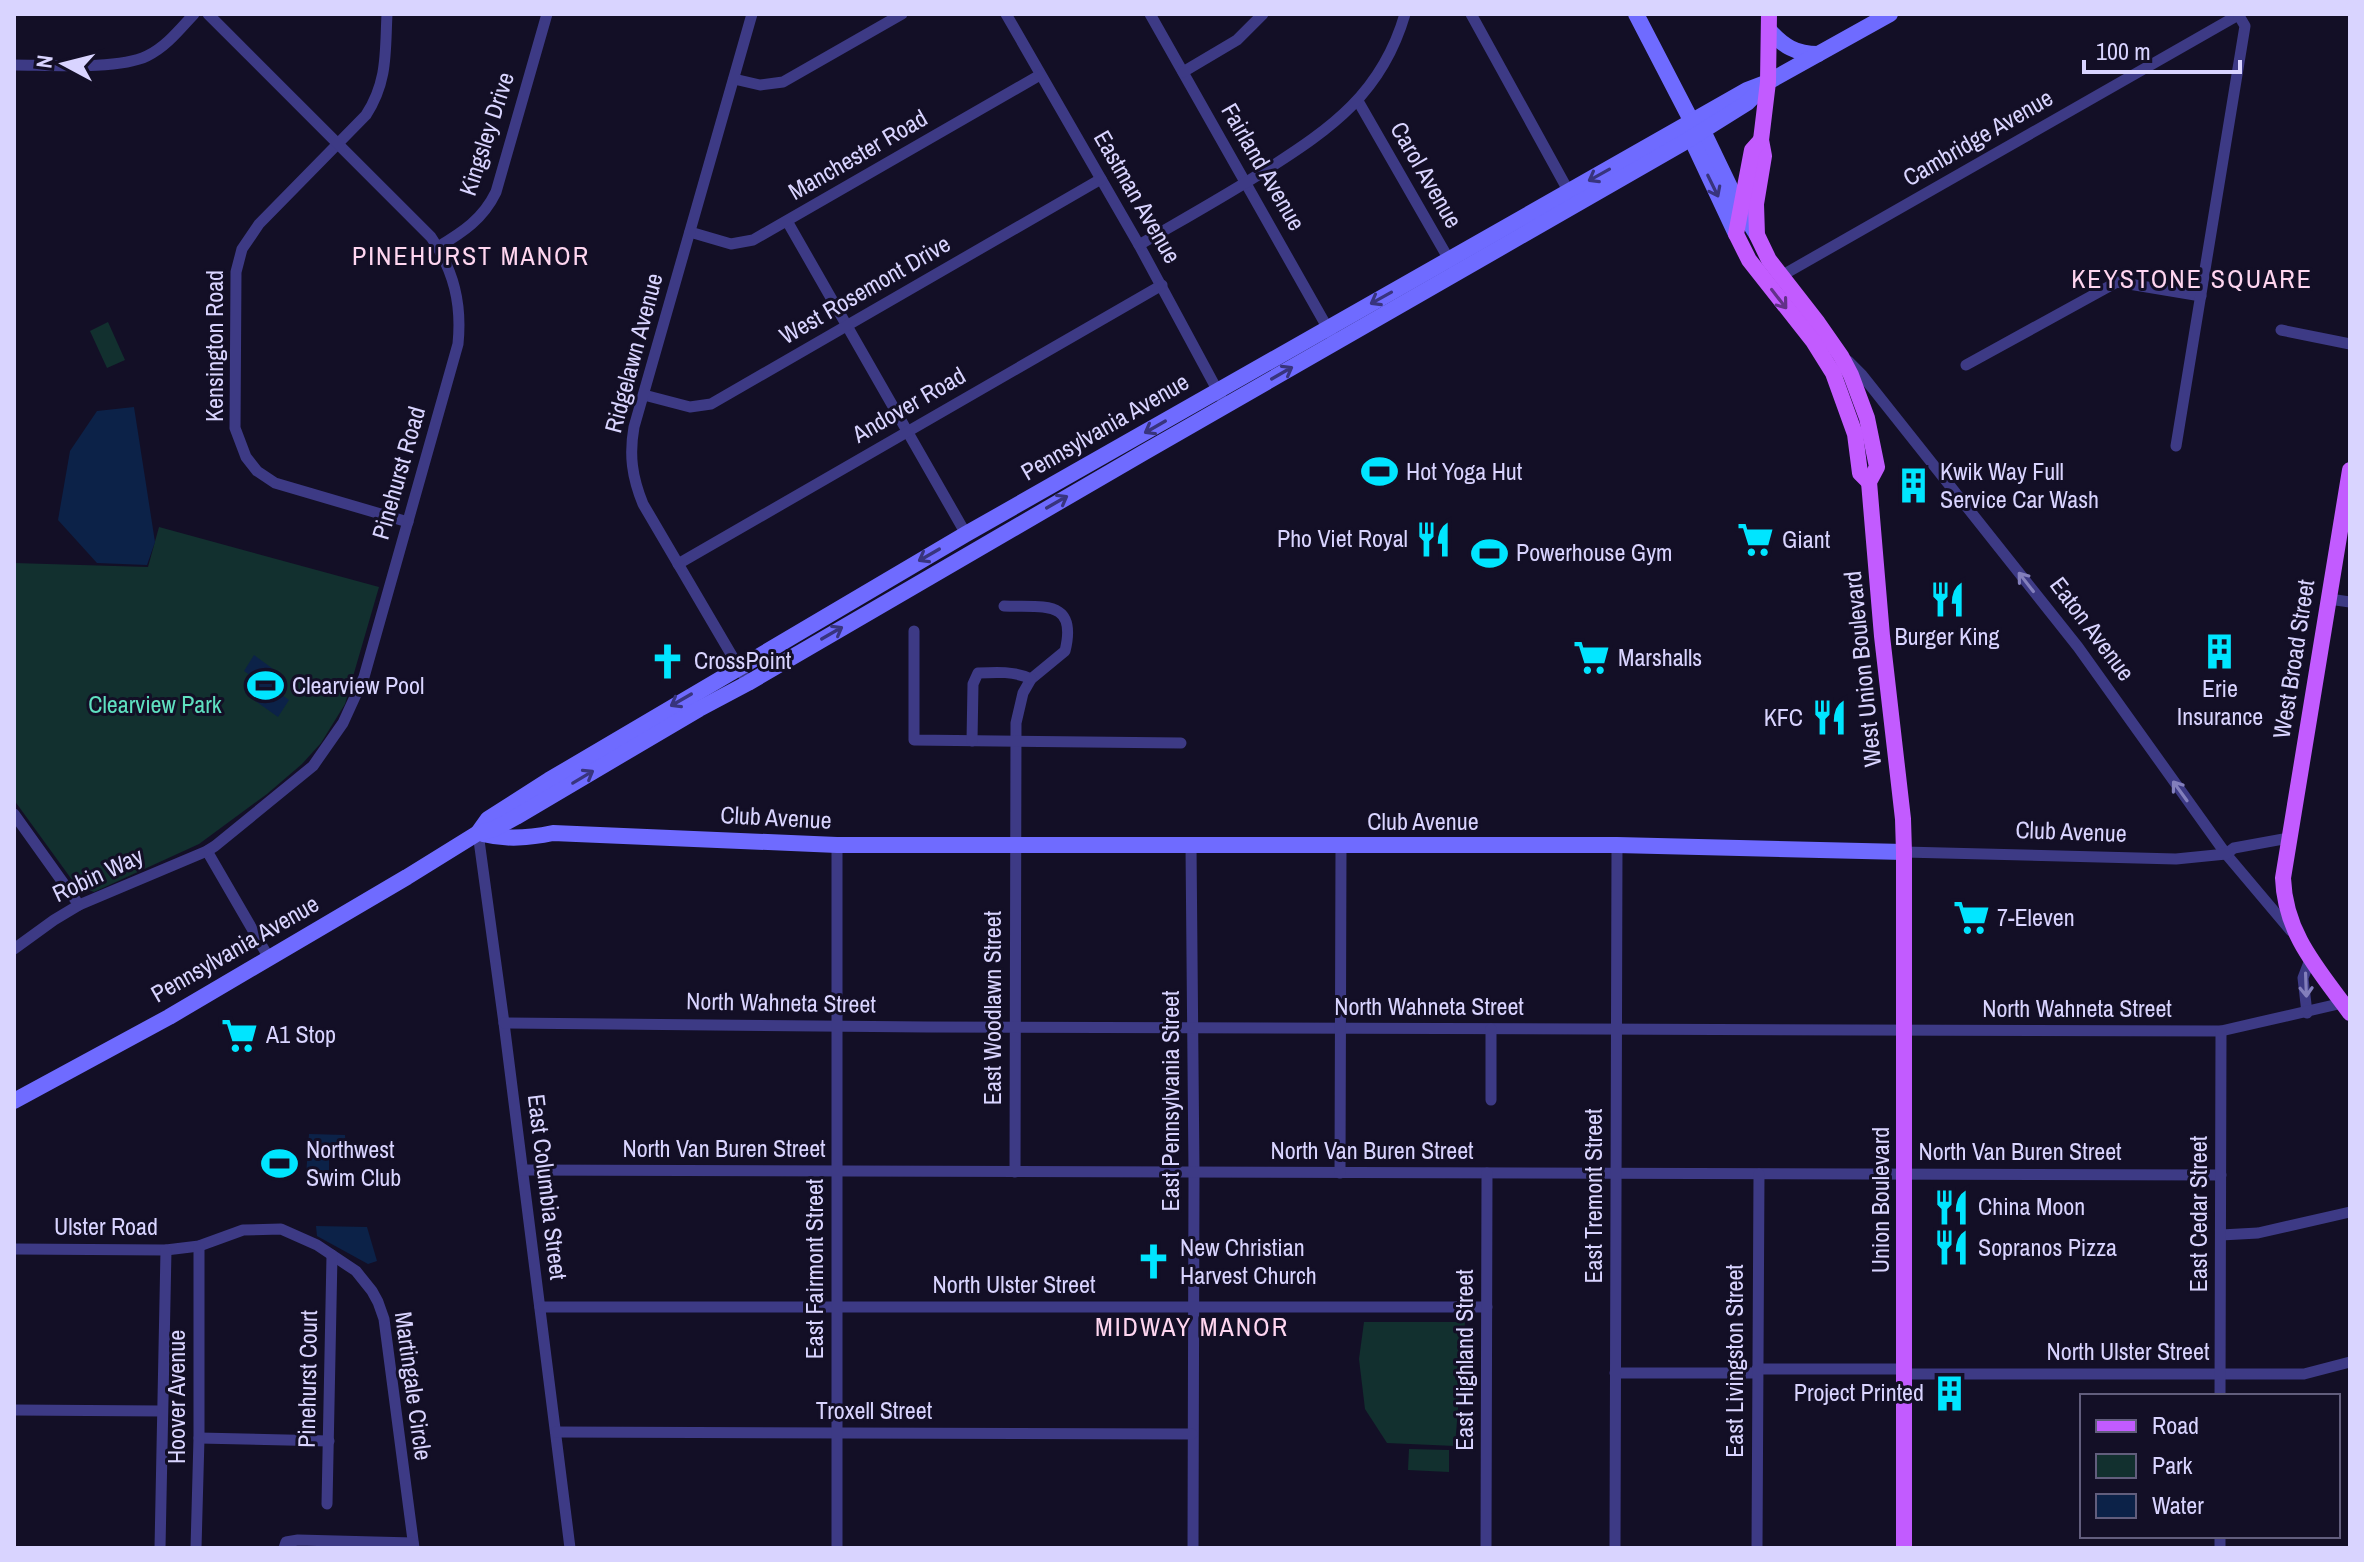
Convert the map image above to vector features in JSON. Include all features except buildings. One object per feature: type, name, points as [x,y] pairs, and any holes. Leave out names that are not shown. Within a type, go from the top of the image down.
[{"type":"main road","name":"West Union Boulevard","points":[[1769,22],[1768,82],[1761,140],[1764,156],[1756,204],[1757,235],[1769,260],[1841,356],[1867,418],[1877,467],[1869,482],[1904,852]]},
{"type":"main road","name":"West Union Boulevard","points":[[1761,140],[1752,150],[1736,234],[1749,260],[1813,341],[1833,373],[1855,434],[1860,473],[1869,482]]},
{"type":"main road","name":"West Broad Street","points":[[2348,1006],[2297,938],[2284,898],[2283,878],[2350,470]]},
{"type":"main road","name":"Union Boulevard","points":[[1904,852],[1904,1548]]},
{"type":"street","points":[[14,65],[135,60],[165,44],[194,14]]},
{"type":"street","name":"Pinehurst Road","points":[[207,851],[304,775],[322,756],[353,703],[364,677],[458,344],[458,301],[449,269],[438,247],[423,228],[208,14]]},
{"type":"street","name":"Kensington Road","points":[[387,14],[385,71],[366,115],[259,224],[237,261],[235,428],[246,457],[265,478],[285,487],[408,522]]},
{"type":"street","name":"Kingsley Drive","points":[[438,247],[483,215],[496,192],[547,14]]},
{"type":"street","name":"Ridgelawn Avenue","points":[[748,683],[643,504],[632,470],[631,444],[752,14]]},
{"type":"street","points":[[734,79],[760,85],[783,82],[902,14]]},
{"type":"street","points":[[1008,17],[1022,14]]},
{"type":"street","name":"Fairland Avenue","points":[[1150,14],[1332,335]]},
{"type":"street","points":[[1183,72],[1237,40],[1263,14]]},
{"type":"street","points":[[1139,245],[1247,182],[1324,132],[1358,101],[1389,56],[1405,14]]},
{"type":"street","points":[[1471,14],[1569,192]]},
{"type":"street","points":[[1636,14],[1695,130],[1757,235]]},
{"type":"street","name":"Pennsylvania Avenue","points":[[14,1101],[169,1017],[269,958],[478,833],[488,819],[508,814],[748,683],[1222,398],[1695,130],[1747,90],[1768,82],[1890,14]]},
{"type":"street","points":[[2176,446],[2245,26],[2239,14]]},
{"type":"street","name":"Cambridge Avenue","points":[[1781,276],[2239,14]]},
{"type":"street","name":"Eastman Avenue","points":[[1008,17],[1162,285],[1222,398]]},
{"type":"street","points":[[1769,22],[1780,42],[1794,51],[1819,54]]},
{"type":"street","name":"Manchester Road","points":[[690,232],[731,244],[753,240],[1040,75]]},
{"type":"street","name":"Carol Avenue","points":[[1358,101],[1453,266]]},
{"type":"street","points":[[1695,130],[1736,234]]},
{"type":"street","name":"Pennsylvania Avenue","points":[[1453,266],[1569,192],[1695,130]]},
{"type":"street","name":"West Rosemont Drive","points":[[644,395],[690,407],[711,404],[1101,179]]},
{"type":"street","points":[[787,221],[966,534]]},
{"type":"street","points":[[1966,365],[2117,282],[2201,296]]},
{"type":"street","name":"Andover Road","points":[[678,564],[1162,285]]},
{"type":"street","points":[[2281,330],[2350,344]]},
{"type":"street","name":"Eaton Avenue","points":[[1841,356],[1862,375],[2078,647],[2226,854],[2297,938]]},
{"type":"street","name":"Pennsylvania Avenue","points":[[508,814],[738,667],[966,534],[1222,398]]},
{"type":"street","points":[[2329,599],[2350,602]]},
{"type":"street","points":[[972,741],[973,684],[978,673],[1019,673],[1031,679],[1065,651],[1068,630],[1065,616],[1056,609],[1004,606]]},
{"type":"street","points":[[914,631],[914,740],[1181,743]]},
{"type":"street","name":"East Woodlawn Street","points":[[1015,1172],[1016,741],[1018,709],[1031,679]]},
{"type":"street","points":[[14,814],[79,905]]},
{"type":"street","name":"Club Avenue","points":[[508,814],[553,833]]},
{"type":"street","name":"Club Avenue","points":[[478,833],[498,838],[531,838],[553,833],[837,845],[1617,845],[2176,859],[2226,854],[2234,848],[2289,838]]},
{"type":"street","name":"East Columbia Street","points":[[478,833],[570,1548]]},
{"type":"street","name":"East Fairmont Street","points":[[837,845],[837,1548]]},
{"type":"street","name":"East Tremont Street","points":[[1615,1548],[1617,845]]},
{"type":"street","name":"East Pennsylvania Street","points":[[1191,846],[1193,1548]]},
{"type":"street","points":[[1340,1173],[1341,846]]},
{"type":"street","points":[[207,851],[269,958]]},
{"type":"street","name":"Robin Way","points":[[14,949],[79,905],[207,851]]},
{"type":"street","points":[[2307,1013],[2303,978],[2311,957]]},
{"type":"street","name":"North Wahneta Street","points":[[504,1023],[2221,1031],[2348,1006]]},
{"type":"street","points":[[1491,1029],[1491,1100]]},
{"type":"street","name":"East Cedar Street","points":[[2220,1394],[2221,1031]]},
{"type":"street","name":"North Van Buren Street","points":[[523,1170],[2221,1175]]},
{"type":"street","name":"East Highland Street","points":[[1486,1548],[1487,1173]]},
{"type":"street","name":"East Livingston Street","points":[[1757,1548],[1759,1174]]},
{"type":"street","points":[[2221,1235],[2258,1233],[2350,1212]]},
{"type":"street","name":"Martingale Circle","points":[[199,1246],[243,1230],[281,1229],[299,1235],[345,1263],[365,1281],[384,1319],[414,1545]]},
{"type":"street","name":"Ulster Road","points":[[14,1249],[166,1250],[199,1246]]},
{"type":"street","name":"Hoover Avenue","points":[[196,1548],[199,1246]]},
{"type":"street","name":"Hoover Avenue","points":[[160,1548],[166,1250]]},
{"type":"street","name":"Pinehurst Court","points":[[327,1504],[332,1255]]},
{"type":"street","name":"North Ulster Street","points":[[540,1307],[1487,1307]]},
{"type":"street","name":"North Ulster Street","points":[[1615,1373],[1905,1371],[2304,1374],[2350,1362]]},
{"type":"street","points":[[14,1410],[162,1411]]},
{"type":"street","name":"Troxell Street","points":[[556,1432],[1192,1434]]},
{"type":"street","points":[[199,1438],[329,1441]]},
{"type":"street","points":[[285,1545],[298,1540],[414,1545]]},
{"type":"green space","points":[[108,322],[125,360],[107,368],[90,331]]},
{"type":"green space","name":"Clearview Park","points":[[159,527],[379,587],[345,704],[321,743],[302,764],[199,844],[94,892],[75,884],[14,800],[14,563],[148,567]]},
{"type":"green space","points":[[1364,1322],[1465,1322],[1455,1446],[1387,1443],[1365,1409],[1359,1359]]},
{"type":"green space","points":[[1409,1449],[1449,1450],[1449,1472],[1408,1470]]},
{"type":"water","points":[[134,407],[155,542],[147,565],[97,563],[58,520],[70,451],[97,411]]},
{"type":"water","name":"Clearview Pool","points":[[254,655],[284,677],[276,691],[289,700],[278,717],[247,695],[257,680],[244,671]]},
{"type":"water","points":[[309,1134],[345,1135],[346,1151],[329,1152],[329,1175],[306,1176]]},
{"type":"water","points":[[316,1226],[367,1227],[377,1261],[368,1264],[317,1236]]},
{"type":"place","name":"Hot Yoga Hut","points":[[1380,472]]},
{"type":"place","name":"Kwik Way Full Service Car Wash","points":[[1914,486]]},
{"type":"place","name":"Pho Viet Royal","points":[[1434,539]]},
{"type":"place","name":"Giant","points":[[1756,540]]},
{"type":"place","name":"Powerhouse Gym","points":[[1490,553]]},
{"type":"place","name":"Burger King","points":[[1947,600]]},
{"type":"place","name":"Erie Insurance","points":[[2220,652]]},
{"type":"place","name":"Marshalls","points":[[1592,658]]},
{"type":"place","name":"CrossPoint","points":[[668,661]]},
{"type":"place","name":"Clearview Pool","points":[[266,686]]},
{"type":"place","name":"KFC","points":[[1829,718]]},
{"type":"place","name":"7-Eleven","points":[[1971,918]]},
{"type":"place","name":"A1 Stop","points":[[240,1035]]},
{"type":"place","name":"Northwest Swim Club","points":[[280,1164]]},
{"type":"place","name":"China Moon","points":[[1952,1207]]},
{"type":"place","name":"Sopranos Pizza","points":[[1952,1248]]},
{"type":"place","name":"New Christian Harvest Church","points":[[1154,1262]]},
{"type":"place","name":"Project Printed","points":[[1950,1393]]},
{"type":"district","name":"PINEHURST MANOR","points":[[471,256]]},
{"type":"district","name":"KEYSTONE SQUARE","points":[[2192,279]]},
{"type":"district","name":"MIDWAY MANOR","points":[[1192,1327]]}]
